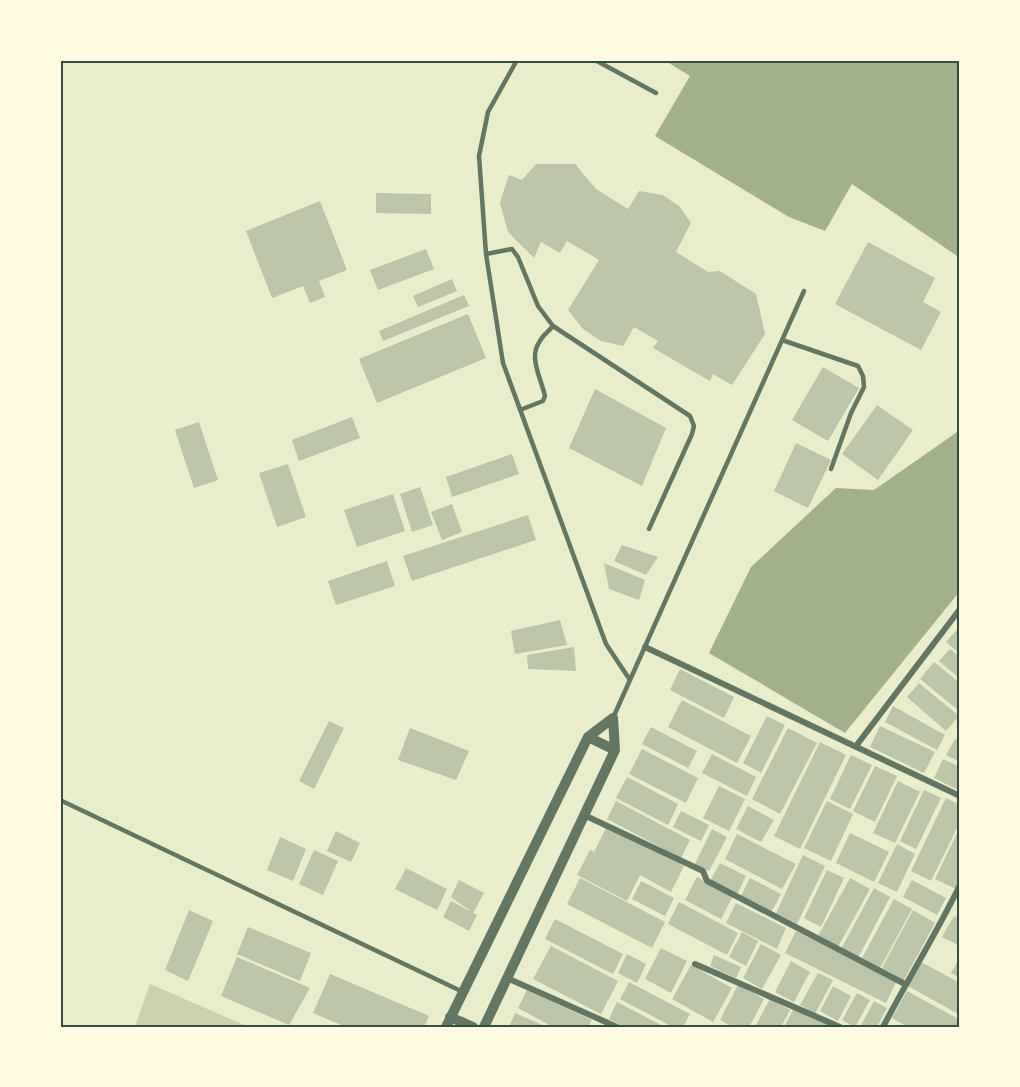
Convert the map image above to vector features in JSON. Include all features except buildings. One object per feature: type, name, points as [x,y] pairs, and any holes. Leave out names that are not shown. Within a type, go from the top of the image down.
[{"type":"street","points":[[856,746],[960,609]]},
{"type":"street","points":[[645,647],[960,796]]},
{"type":"street","points":[[473,1027],[448,1022],[588,737],[613,718]]},
{"type":"street","points":[[484,1027],[615,750],[613,718]]},
{"type":"street","points":[[588,737],[615,750]]},
{"type":"street","points":[[584,814],[703,872],[707,881],[905,984]]},
{"type":"street","points":[[883,1027],[960,885]]},
{"type":"street","points":[[695,964],[840,1027]]},
{"type":"street","points":[[507,978],[617,1027]]},
{"type":"lane","points":[[517,60],[488,112],[478,156],[486,254],[503,363],[606,644],[630,680]]},
{"type":"lane","points":[[596,60],[656,93]]},
{"type":"lane","points":[[486,254],[512,249],[518,256],[538,306],[553,326],[690,416],[694,426],[692,434],[650,529]]},
{"type":"lane","points":[[613,718],[804,291]]},
{"type":"lane","points":[[520,410],[543,400],[545,396],[535,355],[538,342],[553,326]]},
{"type":"lane","points":[[782,340],[858,366],[862,376],[864,387],[851,413],[831,468]]},
{"type":"lane","points":[[60,800],[463,992]]},
{"type":"shaded area","points":[[664,60],[960,60],[960,258],[852,184],[825,231],[789,217],[655,136],[690,76]]},
{"type":"shaded area","points":[[960,430],[960,591],[845,733],[709,653],[751,567],[836,488],[874,490]]},
{"type":"shaded area","points":[[150,984],[249,1027],[135,1027]]}]
